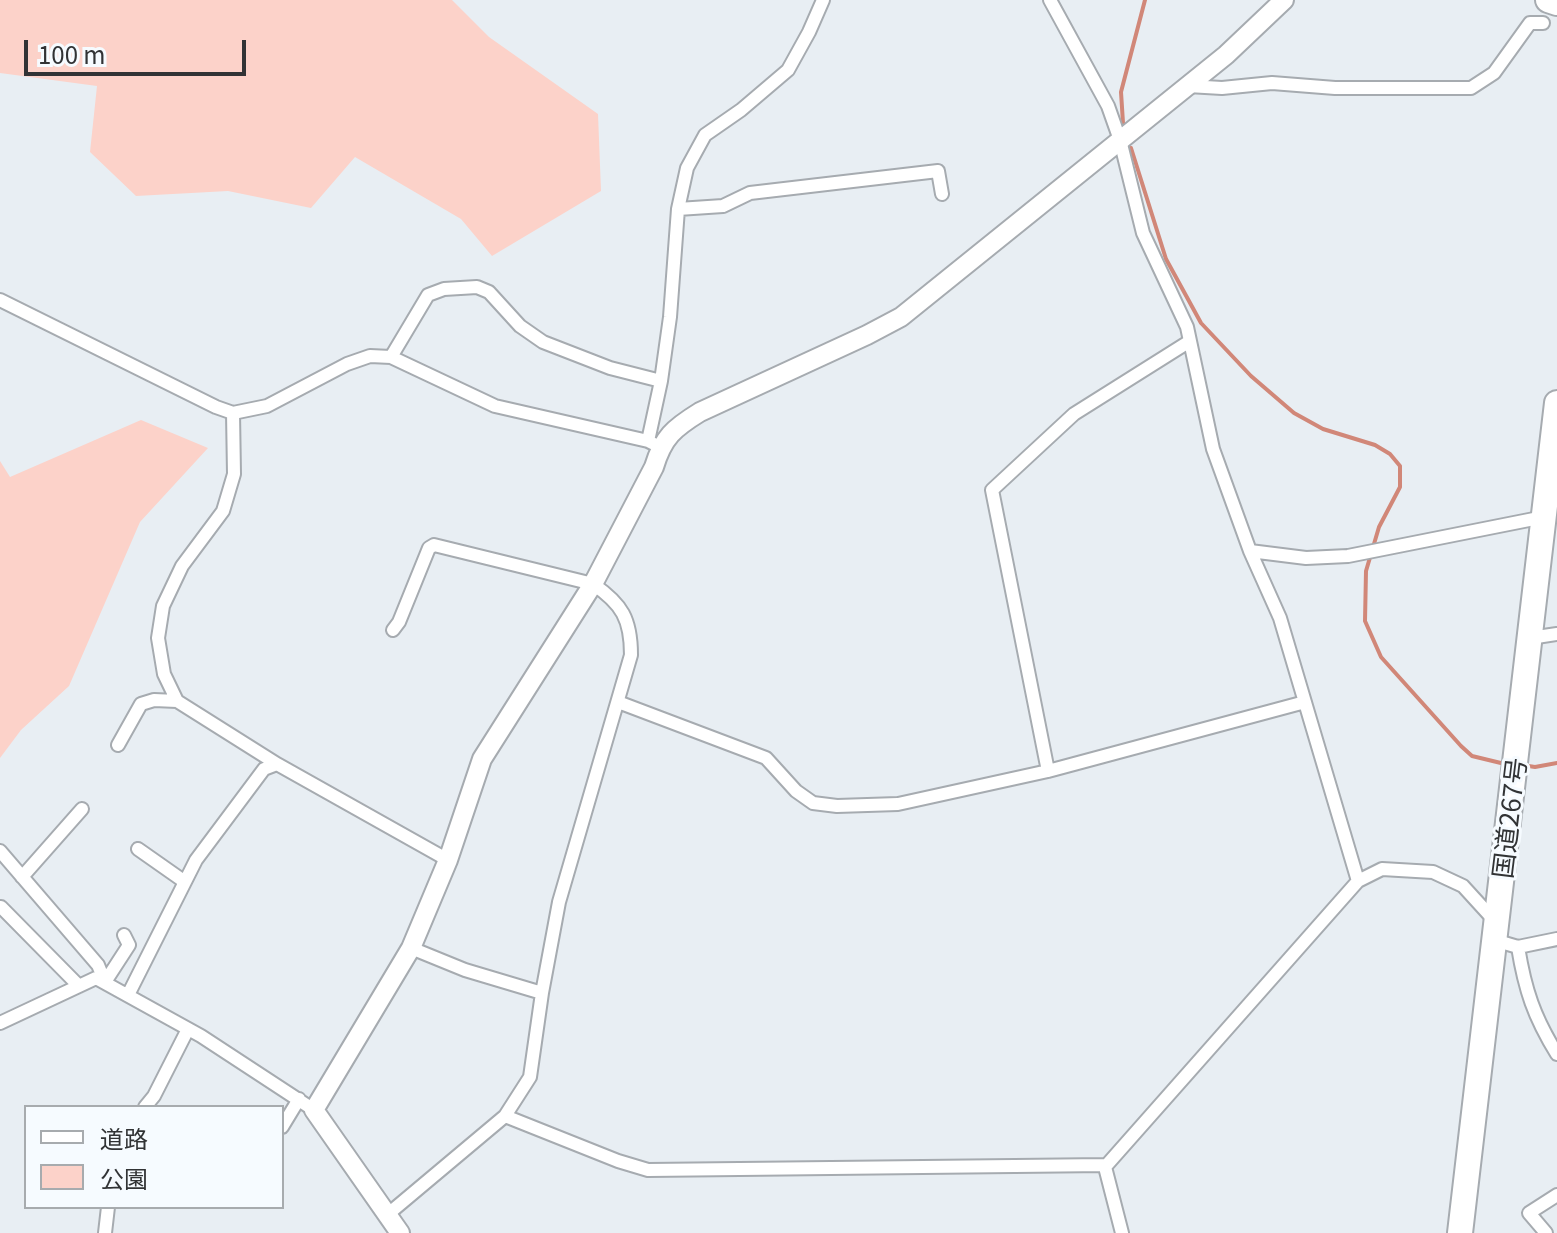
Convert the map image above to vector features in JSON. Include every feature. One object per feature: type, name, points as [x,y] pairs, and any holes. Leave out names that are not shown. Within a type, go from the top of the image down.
[{"type":"highway","name":"国道267号","points":[[1460,1233],[1557,403]]},
{"type":"street","points":[[284,1125],[306,1104],[411,948],[448,860],[482,759],[593,584],[654,467],[678,209],[687,168],[705,135],[741,110],[788,70],[823,0]]},
{"type":"street","points":[[1050,0],[1108,106],[1120,140],[1143,233],[1187,327],[1213,449],[1250,551],[1280,618],[1358,881]]},
{"type":"street","points":[[654,444],[700,412],[901,317],[1226,55],[1284,0]]},
{"type":"street","points":[[1186,86],[1222,88],[1272,83],[1335,88],[1471,88],[1494,73],[1530,23],[1549,8]]},
{"type":"street","points":[[678,209],[723,206],[750,193],[938,171],[942,194]]},
{"type":"street","points":[[391,357],[428,295],[444,289],[477,287],[489,292],[520,326],[543,342],[610,368],[661,381]]},
{"type":"street","points":[[0,300],[233,413],[267,406],[347,364],[370,356],[391,357],[495,406],[654,444]]},
{"type":"street","points":[[1048,771],[992,490],[1074,414],[1190,341]]},
{"type":"street","points":[[177,701],[164,674],[158,638],[163,606],[182,566],[223,511],[234,474],[233,413]]},
{"type":"street","points":[[1250,551],[1306,558],[1362,553],[1544,517]]},
{"type":"street","points":[[387,1215],[505,1116],[530,1077],[559,902],[631,655],[627,619],[614,598],[593,584],[434,545],[429,548],[393,630]]},
{"type":"street","points":[[1530,638],[1557,634]]},
{"type":"street","points":[[118,745],[141,704],[154,700],[177,701],[277,764],[448,860]]},
{"type":"street","points":[[618,702],[766,758],[796,791],[813,803],[837,806],[898,804],[1048,771],[1305,702]]},
{"type":"street","points":[[128,995],[196,860],[264,769],[277,764]]},
{"type":"street","points":[[22,877],[82,809]]},
{"type":"street","points":[[138,849],[185,882]]},
{"type":"street","points":[[0,851],[98,965],[105,982]]},
{"type":"street","points":[[505,1116],[648,1170],[1106,1165],[1358,881],[1382,869],[1433,872],[1463,886],[1495,931],[1518,947],[1557,939]]},
{"type":"street","points":[[1,907],[79,986]]},
{"type":"street","points":[[105,982],[129,945],[124,935]]},
{"type":"street","points":[[1518,947],[1524,986],[1544,1034],[1557,1054]]},
{"type":"street","points":[[411,948],[465,970],[542,993]]},
{"type":"street","points":[[0,1023],[96,978],[105,982],[188,1029],[306,1104],[400,1233]]},
{"type":"street","points":[[147,1105],[188,1029]]},
{"type":"street","points":[[1106,1165],[1122,1233]]},
{"type":"street","points":[[1546,1233],[1529,1213],[1557,1195]]},
{"type":"street","points":[[105,1233],[108,1209]]},
{"type":"green space","points":[[0,0],[452,0],[489,37],[598,114],[601,191],[492,256],[461,219],[355,157],[311,208],[228,191],[136,196],[90,152],[97,86],[0,73]]},
{"type":"green space","points":[[141,420],[208,448],[140,522],[69,686],[21,730],[0,758],[0,461],[10,477]]},
{"type":"waterway","points":[[1123,123],[1121,92],[1145,0]]},
{"type":"waterway","points":[[1131,148],[1166,259],[1201,323],[1251,376],[1294,413],[1323,429],[1375,445],[1390,454],[1400,466],[1400,487],[1379,527],[1366,571],[1365,621],[1381,657],[1461,746],[1472,756],[1505,764]]},
{"type":"waterway","points":[[1522,765],[1535,767],[1557,763]]}]
